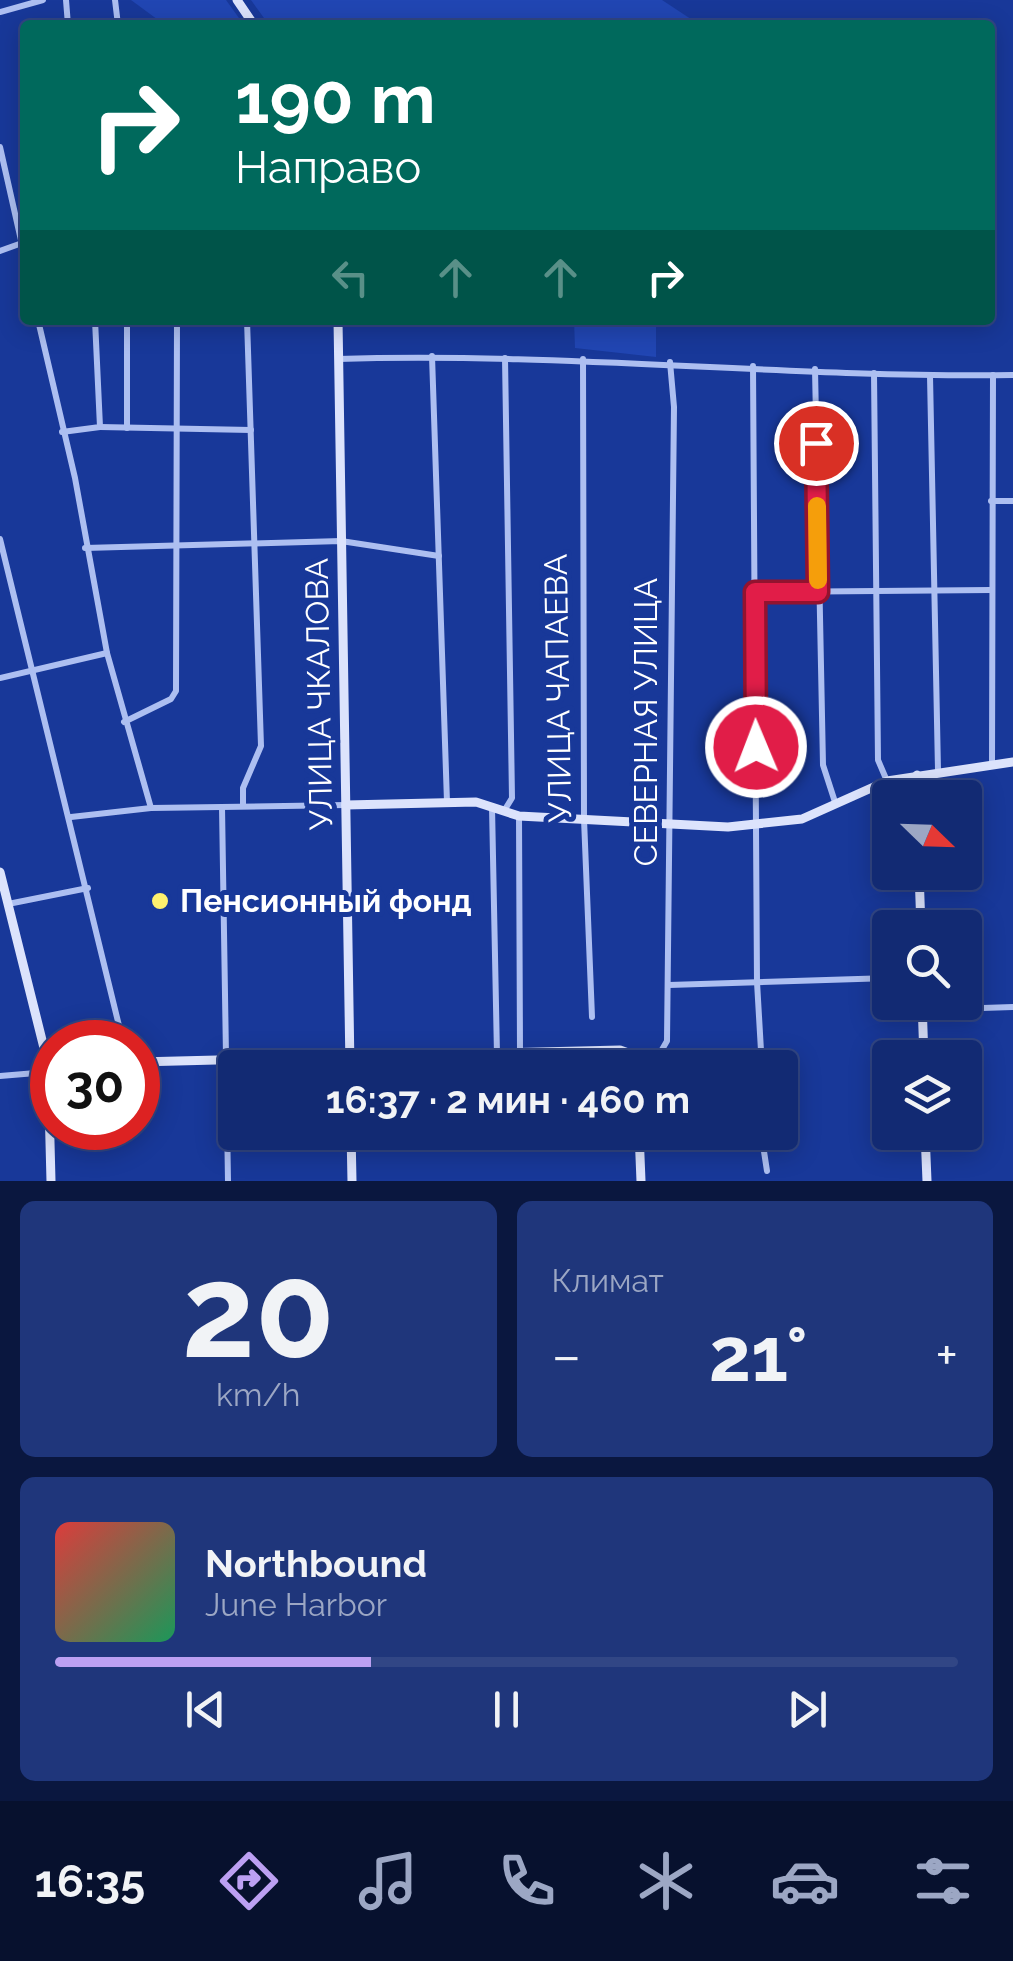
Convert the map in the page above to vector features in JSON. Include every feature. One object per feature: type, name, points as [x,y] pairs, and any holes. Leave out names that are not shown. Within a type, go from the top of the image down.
[{"type":"street","points":[[0,12],[44,0]]},
{"type":"street","points":[[0,147],[20,227]]},
{"type":"street","points":[[39,325],[107,653],[151,808]]},
{"type":"street","points":[[95,325],[100,427]]},
{"type":"street","points":[[127,325],[127,428]]},
{"type":"street","points":[[124,722],[171,699],[176,691],[178,325]]},
{"type":"street","points":[[243,806],[243,788],[261,746],[247,325]]},
{"type":"street","name":"УЛИЦА ЧКАЛОВА","points":[[338,325],[350,1050]]},
{"type":"street","points":[[432,356],[448,802]]},
{"type":"street","points":[[338,358],[583,359],[930,376],[1013,375]]},
{"type":"street","points":[[504,812],[512,798],[505,358]]},
{"type":"street","name":"УЛИЦА ЧАПАЕВА","points":[[583,359],[584,819],[592,1017]]},
{"type":"street","name":"СЕВЕРНАЯ УЛИЦА","points":[[662,1050],[667,1041],[671,823],[674,407],[670,362]]},
{"type":"street","points":[[753,366],[757,982],[761,1050]]},
{"type":"street","points":[[815,369],[823,765],[834,802]]},
{"type":"street","points":[[874,372],[878,760],[886,780]]},
{"type":"street","points":[[930,376],[938,770]]},
{"type":"street","points":[[992,376],[992,764]]},
{"type":"street","points":[[62,432],[100,427],[251,430]]},
{"type":"street","points":[[991,502],[1013,501]]},
{"type":"street","points":[[0,539],[118,1020]]},
{"type":"street","points":[[85,548],[341,541],[439,556]]},
{"type":"street","points":[[755,592],[991,590]]},
{"type":"street","points":[[0,678],[107,653]]},
{"type":"street","points":[[896,780],[938,770],[1013,762]]},
{"type":"street","points":[[917,775],[917,780]]},
{"type":"street","points":[[71,817],[151,808],[448,802],[492,807],[519,816],[758,825],[802,819],[872,788]]},
{"type":"street","points":[[492,807],[497,1050]]},
{"type":"street","points":[[222,808],[227,1050]]},
{"type":"street","points":[[519,816],[520,1050]]},
{"type":"street","points":[[1,877],[38,1020]]},
{"type":"street","points":[[8,904],[88,888]]},
{"type":"street","points":[[669,985],[872,979]]},
{"type":"street","points":[[982,1007],[1013,1007]]},
{"type":"street","points":[[160,1062],[218,1060]]},
{"type":"street","points":[[0,1076],[30,1070]]},
{"type":"street","points":[[50,1150],[50,1181]]},
{"type":"street","points":[[228,1150],[228,1181]]},
{"type":"street","points":[[351,1150],[352,1181]]},
{"type":"street","points":[[640,1150],[641,1181]]},
{"type":"street","points":[[764,1150],[767,1171]]},
{"type":"street","points":[[926,1150],[927,1181]]},
{"type":"shaded area","points":[[131,0],[226,0],[240,20],[158,20]]},
{"type":"shaded area","points":[[251,0],[662,0],[692,20],[265,20]]},
{"type":"shaded area","points":[[574,325],[656,325],[656,357],[575,348]]},
{"type":"slow traffic","points":[[817,506],[818,580]]},
{"type":"place","name":"Пенсионный фонд","points":[[160,901]]},
{"type":"route","points":[[756,747],[755,592],[818,592],[816,443]]}]
